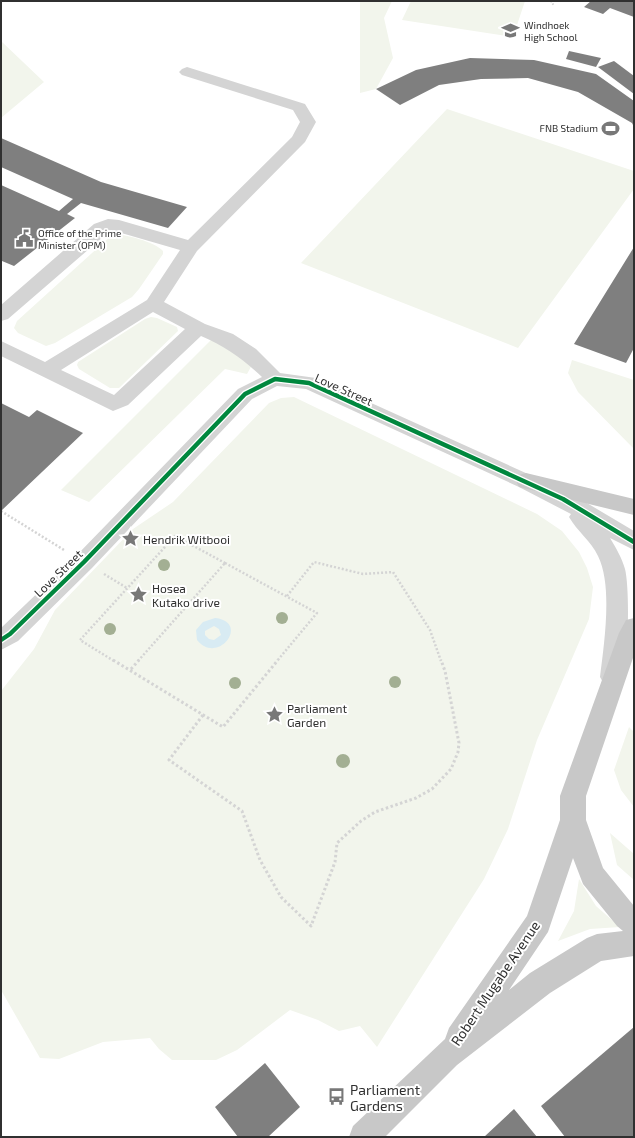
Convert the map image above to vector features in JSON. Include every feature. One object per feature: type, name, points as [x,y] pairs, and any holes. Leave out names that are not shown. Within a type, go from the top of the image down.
[{"type":"main road","points":[[526,481],[634,507]]},
{"type":"main road","name":"Robert Mugabe Avenue","points":[[371,1135],[446,1055],[538,923],[573,820],[573,796],[608,694],[630,633],[634,626]]},
{"type":"main road","name":"Robert Mugabe Avenue","points":[[573,820],[592,875],[626,917],[634,922]]},
{"type":"main road","name":"Robert Mugabe Avenue","points":[[446,1055],[540,983],[567,965],[597,948],[634,943]]},
{"type":"street","points":[[45,371],[153,304],[191,247],[299,139],[308,122],[299,106],[187,72]]},
{"type":"street","points":[[1,315],[100,228],[108,224],[119,225],[191,247]]},
{"type":"street","points":[[153,304],[198,328],[226,340],[249,354],[275,379]]},
{"type":"street","points":[[1,348],[113,404],[121,400],[198,328]]},
{"type":"street","name":"Love Street","points":[[1,640],[10,634],[84,562],[245,394],[275,379],[309,384],[526,481],[564,499],[634,542]]},
{"type":"street","name":"Robert Mugabe Avenue","points":[[564,499],[590,527],[606,549],[616,571],[618,591],[612,674],[608,694]]},
{"type":"path","points":[[552,1],[554,6]]},
{"type":"path","points":[[175,536],[225,563],[317,613],[223,727],[80,640],[175,536]]},
{"type":"path","points":[[203,715],[169,760],[242,811],[260,860],[281,897],[311,926],[335,862],[337,843],[369,815],[382,808],[416,798],[442,780],[454,766],[458,754],[458,743],[445,671],[430,630],[393,572],[363,574],[314,562],[287,596]]},
{"type":"path","points":[[131,670],[225,563]]},
{"type":"shaded area","points":[[360,1],[392,1],[384,18],[393,58],[376,89],[360,93]]},
{"type":"shaded area","points":[[411,1],[525,1],[513,37],[402,20]]},
{"type":"shaded area","points":[[1,41],[44,82],[1,118]]},
{"type":"shaded area","points":[[447,109],[634,171],[634,189],[518,348],[301,263]]},
{"type":"shaded area","points":[[113,234],[125,235],[140,239],[163,251],[163,254],[132,297],[55,343],[46,346],[18,333],[14,328],[17,321]]},
{"type":"shaded area","points":[[151,317],[157,318],[177,327],[178,331],[119,388],[110,388],[79,369],[77,365],[78,362],[145,319]]},
{"type":"shaded area","points":[[211,340],[226,341],[252,365],[247,374],[225,369],[89,502],[61,490]]},
{"type":"shaded area","points":[[572,360],[634,380],[634,449],[578,392],[568,373]]},
{"type":"shaded area","name":"Parliament Garden","points":[[294,397],[537,514],[562,531],[579,552],[587,568],[593,587],[589,619],[537,740],[508,829],[484,879],[377,1047],[360,1026],[339,1031],[318,1020],[290,1010],[237,1050],[216,1060],[172,1060],[159,1049],[150,1038],[103,1042],[59,1059],[40,1058],[1,990],[1,691],[34,649],[55,610],[133,529],[173,502],[269,403],[281,398]]},
{"type":"shaded area","points":[[215,618],[225,621],[230,627],[231,634],[221,646],[214,648],[205,647],[197,640],[196,630],[203,622]],"holes":[[[214,626],[219,629],[221,635],[214,640],[209,639],[205,635],[205,631]]]},
{"type":"shaded area","points":[[629,727],[634,732],[634,807],[621,790],[614,770]]},
{"type":"shaded area","points":[[610,833],[634,854],[634,880],[617,865]]},
{"type":"shaded area","points":[[579,879],[596,906],[620,927],[590,929],[558,941],[574,911]]},
{"type":"building","points":[[591,1],[634,1],[634,17],[610,8],[603,14],[584,7]]},
{"type":"building","points":[[569,51],[601,58],[596,67],[566,59]]},
{"type":"building","points":[[470,58],[534,60],[596,74],[634,101],[634,127],[632,123],[578,92],[528,78],[481,79],[439,85],[400,105],[376,89],[416,70]]},
{"type":"building","points":[[614,61],[634,76],[634,94],[598,67]]},
{"type":"building","points":[[1,138],[101,182],[187,207],[168,228],[81,203],[67,214],[75,218],[14,266],[2,261],[1,262],[1,185],[59,211],[73,199],[1,167]]},
{"type":"building","points":[[634,247],[634,348],[626,363],[574,344]]},
{"type":"building","points":[[1,403],[29,417],[37,410],[83,433],[1,511]]},
{"type":"building","points":[[634,1027],[634,1137],[565,1137],[541,1106]]},
{"type":"building","points":[[265,1063],[300,1107],[268,1137],[238,1137],[215,1107]]},
{"type":"building","points":[[514,1109],[537,1137],[484,1137]]},
{"type":"cycle path","points":[[1,640],[10,634],[84,562],[245,394],[275,379],[309,383],[526,481],[563,499],[634,542]]},
{"type":"place","name":"Windhoek High School","points":[[511,31]]},
{"type":"place","name":"FNB Stadium","points":[[611,128]]},
{"type":"place","name":"Office of the Prime Minister (OPM)","points":[[25,239]]},
{"type":"place","name":"Hendrik Witbooi","points":[[130,539]]},
{"type":"place","name":"Hosea Kutako drive","points":[[139,595]]},
{"type":"place","name":"Parliament Garden","points":[[274,715]]},
{"type":"place","name":"Parliament Gardens","points":[[337,1097]]}]
